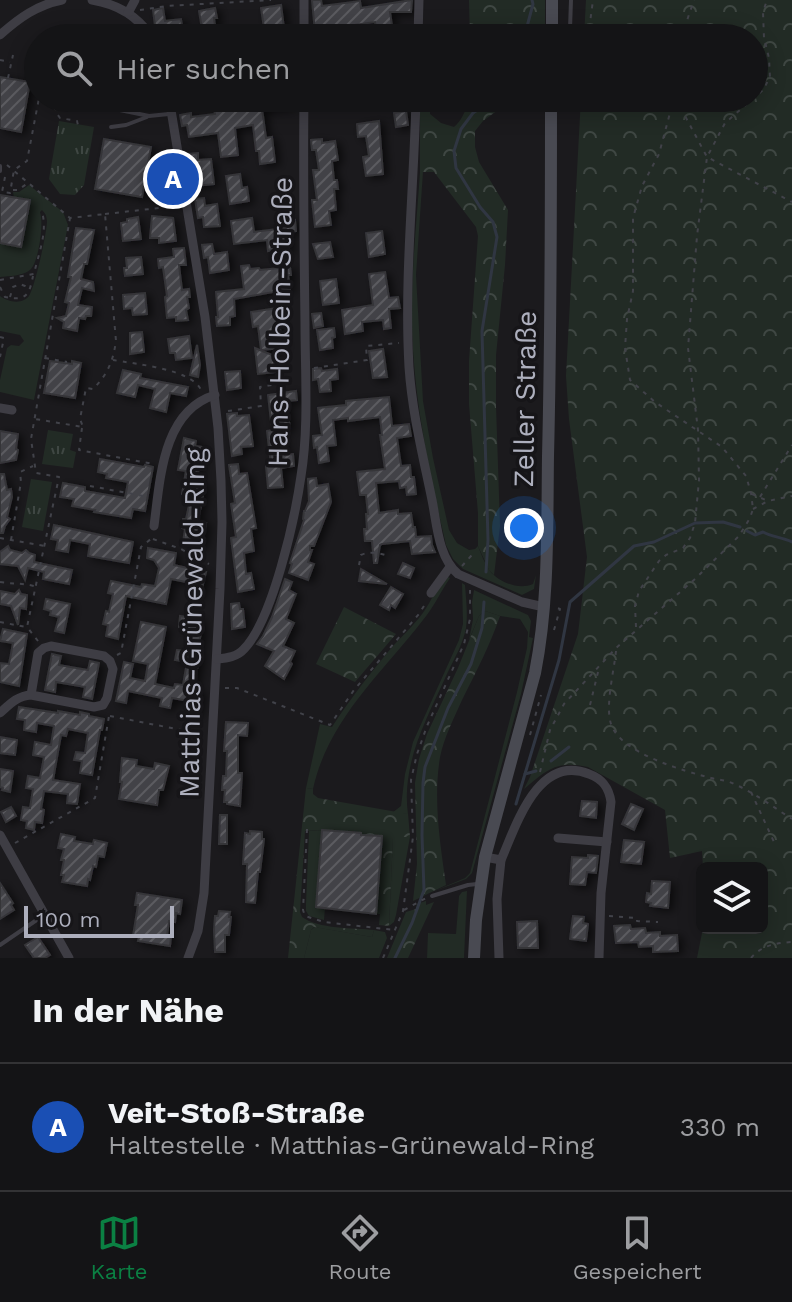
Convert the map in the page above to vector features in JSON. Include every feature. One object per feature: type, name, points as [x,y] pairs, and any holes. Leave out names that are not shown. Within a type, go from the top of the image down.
[{"type":"street","points":[[0,35],[26,13],[62,0]]},
{"type":"street","points":[[92,0],[132,6],[143,24]]},
{"type":"street","points":[[304,0],[304,24]]},
{"type":"street","points":[[418,24],[419,0]]},
{"type":"street","points":[[552,0],[552,24]]},
{"type":"street","name":"Hans-Holbein-Straße","points":[[217,659],[230,658],[243,651],[255,633],[277,580],[302,475],[305,379],[304,112]]},
{"type":"street","points":[[415,112],[408,276],[409,370],[443,553],[450,567],[458,574],[522,602],[544,607]]},
{"type":"street","name":"Zeller Straße","points":[[474,958],[485,857],[541,643],[549,434],[551,112]]},
{"type":"street","name":"Matthias-Grünewald-Ring","points":[[172,114],[205,317],[210,397],[216,413],[222,522],[204,893],[198,931],[188,958]]},
{"type":"street","points":[[154,526],[163,466],[173,435],[192,406],[210,397]]},
{"type":"street","points":[[0,408],[12,410]]},
{"type":"street","points":[[431,593],[450,567]]},
{"type":"street","points":[[0,713],[21,696],[31,695],[94,707],[103,705],[113,669],[104,656],[51,646],[44,648],[38,653],[31,695]]},
{"type":"street","points":[[499,958],[497,899],[501,860],[527,802],[543,783],[572,770],[588,773],[605,783],[611,802],[601,893],[599,958]]},
{"type":"street","points":[[0,835],[69,958]]},
{"type":"street","points":[[558,838],[607,842]]},
{"type":"street","points":[[485,857],[501,860]]},
{"type":"lane","points":[[570,24],[571,0]]},
{"type":"lane","points":[[131,112],[149,116]]},
{"type":"lane","points":[[111,127],[149,116],[172,114]]},
{"type":"lane","points":[[429,897],[480,884]]},
{"type":"lane","points":[[0,945],[44,915]]},
{"type":"path","points":[[132,6],[141,10],[271,0]]},
{"type":"path","points":[[590,24],[593,0]]},
{"type":"path","points":[[686,24],[694,0]]},
{"type":"path","points":[[763,24],[767,0]]},
{"type":"path","points":[[8,78],[13,55]]},
{"type":"path","points":[[0,60],[12,63]]},
{"type":"path","points":[[8,193],[14,170],[27,161],[36,112]]},
{"type":"path","points":[[56,112],[60,118],[77,121],[78,125]]},
{"type":"path","points":[[543,783],[540,775],[550,730],[564,704],[616,648],[739,536],[753,509],[746,476],[722,447],[655,402],[630,380],[625,348],[633,291],[633,218],[642,186],[659,154],[671,112]]},
{"type":"path","points":[[683,112],[707,157],[792,202]]},
{"type":"path","points":[[636,630],[635,606],[639,591],[659,561],[683,548],[695,523],[699,480],[698,430],[688,348],[697,236],[707,157],[725,123],[738,112]]},
{"type":"path","points":[[0,159],[70,218],[186,205]]},
{"type":"path","points":[[3,188],[2,192],[8,193],[29,182]]},
{"type":"path","points":[[0,287],[2,294],[15,300],[28,292],[44,233],[42,212]]},
{"type":"path","points":[[105,214],[116,341],[113,360],[104,378],[93,389],[86,388],[80,419],[83,427],[79,450],[163,466]]},
{"type":"path","points":[[27,627],[59,477],[36,473],[31,439],[70,218]]},
{"type":"path","points":[[0,280],[34,274]]},
{"type":"path","points":[[9,298],[17,285],[25,286],[28,292]]},
{"type":"path","points":[[0,337],[4,338],[0,357]]},
{"type":"path","points":[[322,366],[367,360],[366,346],[398,344]]},
{"type":"path","points":[[45,358],[67,362]]},
{"type":"path","points":[[113,360],[182,374],[198,383],[210,397]]},
{"type":"path","points":[[216,413],[261,406],[260,387],[305,379]]},
{"type":"path","points":[[34,419],[83,427]]},
{"type":"path","points":[[760,497],[792,445]]},
{"type":"path","points":[[11,540],[20,472],[34,466]]},
{"type":"path","points":[[90,486],[158,499]]},
{"type":"path","points":[[751,493],[768,501]]},
{"type":"path","points":[[753,509],[768,501],[792,496]]},
{"type":"path","points":[[110,661],[121,653],[141,547],[152,538],[154,526]]},
{"type":"path","points":[[0,538],[45,546]]},
{"type":"path","points":[[152,538],[212,564]]},
{"type":"path","points":[[359,565],[364,553],[388,556]]},
{"type":"path","points":[[383,958],[403,911],[413,837],[411,780],[417,754],[468,633],[472,581]]},
{"type":"path","points":[[0,582],[35,586]]},
{"type":"path","points":[[215,688],[237,688],[330,725],[354,690],[419,614],[431,593]]},
{"type":"path","points":[[0,622],[27,627],[44,648]]},
{"type":"path","points":[[616,648],[611,724],[627,746],[698,774],[730,781],[751,791],[792,819]]},
{"type":"path","points":[[590,705],[600,667]]},
{"type":"path","points":[[7,847],[95,798],[109,716],[103,705]]},
{"type":"path","points":[[109,716],[201,734]]},
{"type":"path","points":[[751,791],[774,842]]},
{"type":"path","points":[[307,829],[305,916],[324,922],[395,930]]},
{"type":"path","points":[[403,911],[429,897]]},
{"type":"path","points":[[614,917],[658,922]]},
{"type":"path","points":[[751,958],[771,944],[792,942]]},
{"type":"green space","points":[[469,0],[545,0],[545,24],[470,24]]},
{"type":"green space","points":[[586,0],[792,0],[792,958],[697,958],[702,934],[768,934],[768,862],[703,862],[702,851],[670,858],[665,810],[588,767],[568,765],[553,768],[524,789],[578,634],[587,557],[566,376],[580,112],[768,112],[768,24],[585,24]]},
{"type":"green space","points":[[420,112],[430,112],[441,123],[454,127],[465,112],[495,112],[475,131],[479,162],[508,210],[496,355],[500,526],[494,575],[478,546],[469,404],[478,236],[476,227],[434,172],[420,172]]},
{"type":"green space","points":[[59,121],[94,127],[84,185],[75,195],[60,194],[49,179]]},
{"type":"green space","points":[[420,172],[423,172],[416,275],[423,401],[449,530],[457,543],[469,550],[478,546],[490,571],[504,582],[528,586],[533,584],[536,575],[534,589],[522,595],[463,569],[446,545],[425,448],[413,350],[412,283]]},
{"type":"green space","points":[[29,185],[63,212],[68,225],[34,400],[0,392],[7,348],[19,346],[24,341],[20,335],[0,331],[0,296],[15,302],[29,296],[47,221],[42,210],[38,250],[31,269],[0,277],[0,243],[21,247],[13,192],[19,192]]},
{"type":"green space","points":[[48,430],[73,434],[70,450],[76,452],[73,468],[42,464]]},
{"type":"green space","points":[[31,479],[52,482],[43,531],[22,527]]},
{"type":"green space","points":[[446,576],[450,578],[427,615],[344,719],[320,764],[313,789],[306,788],[320,724],[332,727],[353,696],[423,613]]},
{"type":"green space","points":[[462,583],[465,585],[467,606],[465,634],[417,742],[408,777],[408,814],[392,813],[401,806],[413,742],[459,640],[463,624]]},
{"type":"green space","points":[[474,590],[528,615],[531,621],[529,637],[533,638],[521,694],[472,873],[466,879],[432,892],[470,873],[527,648],[528,632],[520,619],[485,611],[479,616],[469,640]]},
{"type":"green space","points":[[344,607],[396,634],[355,682],[316,664]]},
{"type":"green space","points":[[485,611],[500,616],[440,757],[437,805],[446,885],[413,901],[417,864],[415,783],[419,759],[479,616]]},
{"type":"green space","points":[[306,788],[313,789],[313,794],[318,798],[408,814],[410,837],[393,837],[389,926],[379,925],[380,914],[376,914],[381,836],[361,835],[360,832],[305,831],[302,917],[326,926],[374,930],[372,937],[314,927],[304,958],[288,958]]},
{"type":"green space","points":[[322,830],[316,907],[325,908],[324,920],[309,916],[306,911],[309,831]]},
{"type":"green space","points":[[393,836],[410,837],[396,915],[389,926]]},
{"type":"green space","points":[[467,891],[464,958],[427,958],[428,933],[456,934],[459,896]]},
{"type":"green space","points":[[426,901],[426,905],[434,902],[408,958],[387,958],[406,912]]},
{"type":"green space","points":[[315,927],[372,937],[374,930],[385,932],[387,938],[379,958],[304,958],[311,930]]},
{"type":"building","points":[[312,0],[321,0],[322,6],[360,1],[361,8],[412,0],[411,12],[390,12],[392,24],[314,24]]},
{"type":"building","points":[[281,5],[283,24],[263,24],[261,8]]},
{"type":"building","points":[[163,8],[165,21],[181,19],[182,24],[155,24],[153,10]]},
{"type":"building","points":[[215,8],[215,24],[201,24],[199,11]]},
{"type":"building","points":[[0,77],[24,81],[25,112],[21,132],[0,128]]},
{"type":"building","points":[[262,112],[266,138],[272,137],[275,162],[260,164],[253,125],[235,128],[238,155],[221,157],[218,133],[189,137],[187,125],[182,126],[180,115]]},
{"type":"building","points":[[406,112],[408,125],[396,127],[394,113]]},
{"type":"building","points":[[379,121],[383,174],[366,176],[363,157],[369,156],[366,136],[358,137],[357,124]]},
{"type":"building","points":[[104,139],[151,147],[142,197],[95,189]]},
{"type":"building","points":[[322,139],[322,143],[335,141],[338,160],[332,161],[338,189],[334,189],[336,210],[329,211],[331,225],[315,227],[312,200],[317,200],[313,170],[319,170],[311,140]]},
{"type":"building","points":[[198,153],[198,160],[211,159],[214,184],[196,186],[188,154]]},
{"type":"building","points":[[240,174],[242,188],[247,187],[249,201],[230,204],[226,176]]},
{"type":"building","points":[[0,195],[30,200],[21,247],[0,243]]},
{"type":"building","points":[[204,198],[205,206],[217,204],[220,226],[204,227],[203,217],[198,218],[195,199]]},
{"type":"building","points":[[152,216],[173,218],[176,241],[159,243],[159,238],[150,238]]},
{"type":"building","points":[[138,217],[141,239],[123,241],[121,223]]},
{"type":"building","points":[[252,218],[254,232],[286,228],[285,222],[295,220],[296,231],[287,232],[289,250],[268,251],[267,240],[234,244],[231,221]]},
{"type":"building","points":[[76,228],[94,230],[81,279],[93,282],[94,291],[82,288],[78,305],[92,307],[91,316],[79,318],[77,331],[63,328],[64,322],[57,318],[66,316],[69,303],[65,302]]},
{"type":"building","points":[[382,231],[385,254],[369,257],[366,233]]},
{"type":"building","points":[[330,242],[333,257],[318,259],[313,244]]},
{"type":"building","points":[[212,244],[214,254],[227,252],[229,270],[210,273],[208,257],[204,258],[202,245]]},
{"type":"building","points":[[184,248],[186,265],[179,265],[182,290],[189,289],[188,320],[176,321],[176,317],[167,318],[163,267],[159,268],[158,259],[174,257],[173,249]]},
{"type":"building","points":[[141,257],[143,274],[125,276],[126,258]]},
{"type":"building","points":[[249,265],[250,269],[260,270],[290,267],[290,289],[234,299],[235,316],[230,317],[230,325],[217,326],[216,292],[244,289],[241,266]]},
{"type":"building","points":[[385,272],[389,298],[398,297],[400,308],[389,309],[391,328],[384,329],[383,320],[362,322],[363,331],[345,334],[342,310],[373,305],[369,274]]},
{"type":"building","points":[[336,279],[339,303],[323,305],[320,281]]},
{"type":"building","points":[[145,293],[147,314],[133,315],[132,308],[124,309],[123,295]]},
{"type":"building","points":[[278,308],[282,348],[261,350],[258,326],[253,327],[251,312]]},
{"type":"building","points":[[321,313],[323,326],[314,328],[312,314]]},
{"type":"building","points":[[334,328],[333,348],[320,350],[317,330]]},
{"type":"building","points":[[142,332],[144,352],[130,354],[130,333]]},
{"type":"building","points":[[189,336],[192,358],[176,360],[175,353],[170,353],[168,339]]},
{"type":"building","points":[[197,345],[200,365],[198,377],[190,375]]},
{"type":"building","points":[[255,348],[277,357],[274,360],[275,372],[258,374]]},
{"type":"building","points":[[383,349],[387,377],[373,378],[369,351]]},
{"type":"building","points":[[50,361],[81,363],[75,398],[44,393]]},
{"type":"building","points":[[321,368],[322,371],[337,369],[338,379],[330,380],[331,391],[320,392],[318,379],[313,380],[313,369]]},
{"type":"building","points":[[123,370],[141,374],[140,378],[188,387],[186,396],[170,393],[166,412],[150,408],[155,389],[138,385],[135,397],[117,393]]},
{"type":"building","points":[[240,371],[241,388],[227,390],[225,372]]},
{"type":"building","points":[[296,391],[297,400],[286,401],[290,428],[282,429],[285,455],[293,454],[294,466],[281,468],[283,487],[268,488],[266,466],[271,465],[267,431],[272,430],[268,395]]},
{"type":"building","points":[[389,397],[392,426],[409,424],[411,436],[397,438],[401,466],[410,465],[416,494],[407,495],[406,487],[400,488],[399,481],[376,483],[379,513],[398,510],[398,514],[411,513],[416,537],[431,536],[435,552],[412,554],[410,541],[382,544],[377,563],[374,563],[372,541],[365,541],[368,514],[366,495],[360,495],[357,472],[385,469],[380,417],[333,420],[336,445],[327,446],[329,461],[319,463],[313,436],[322,435],[318,408],[346,405],[346,401]]},
{"type":"building","points":[[237,413],[237,416],[249,415],[253,446],[241,447],[242,454],[232,456],[227,414]]},
{"type":"building","points":[[0,431],[18,434],[16,460],[0,463]]},
{"type":"building","points":[[184,438],[196,441],[195,446],[203,447],[196,483],[205,485],[198,521],[206,523],[202,546],[183,543],[183,519],[186,519],[191,496],[182,494],[186,471],[178,470]]},
{"type":"building","points":[[100,459],[153,467],[145,511],[133,509],[131,518],[106,514],[72,506],[74,499],[60,497],[63,483],[85,487],[85,491],[125,498],[128,482],[106,478],[107,474],[98,472]]},
{"type":"building","points":[[238,464],[239,474],[247,473],[256,528],[251,529],[254,551],[244,553],[246,574],[251,573],[254,589],[238,592],[231,538],[236,537],[231,504],[235,503],[229,465]]},
{"type":"building","points":[[0,474],[4,474],[7,490],[11,489],[12,497],[7,517],[10,519],[3,533],[0,533]]},
{"type":"building","points":[[316,478],[317,486],[328,484],[331,502],[314,546],[310,546],[312,550],[308,562],[314,564],[308,580],[289,573],[309,501],[308,479]]},
{"type":"building","points":[[54,525],[133,542],[129,563],[88,556],[90,544],[70,540],[68,552],[56,550],[58,540],[51,539]]},
{"type":"building","points":[[8,546],[10,550],[22,553],[26,550],[35,555],[34,562],[72,570],[69,584],[43,579],[44,572],[28,568],[25,580],[18,566],[0,564],[0,552]]},
{"type":"building","points":[[148,548],[176,553],[174,565],[206,572],[200,596],[189,594],[191,583],[171,579],[166,604],[126,596],[118,639],[106,636],[108,625],[103,624],[113,594],[108,593],[111,581],[141,587],[142,584],[155,586],[159,568],[154,560],[147,558]]},
{"type":"building","points":[[403,563],[414,568],[410,578],[398,574]]},
{"type":"building","points":[[361,569],[387,584],[359,581]]},
{"type":"building","points":[[285,579],[292,582],[289,590],[296,594],[286,619],[294,623],[283,646],[295,651],[284,679],[265,666],[274,651],[257,644],[272,617]]},
{"type":"building","points":[[391,587],[403,594],[395,608],[391,605],[389,610],[380,605]]},
{"type":"building","points":[[19,590],[27,595],[26,609],[20,608],[18,625],[11,606],[0,604],[0,591],[15,594]]},
{"type":"building","points":[[46,599],[70,604],[64,633],[55,631],[59,617],[50,615],[51,611],[44,609]]},
{"type":"building","points":[[239,603],[240,609],[243,609],[245,627],[232,629],[231,604]]},
{"type":"building","points":[[180,616],[201,619],[197,653],[200,654],[193,690],[201,692],[197,714],[187,712],[189,701],[172,698],[170,708],[160,706],[162,698],[128,691],[126,703],[116,701],[124,662],[133,664],[130,678],[145,681],[148,664],[133,661],[141,622],[166,627],[155,684],[174,688],[175,684],[183,685],[187,662],[175,660],[177,650],[186,651],[190,629],[179,627]]},
{"type":"building","points":[[3,629],[27,634],[19,686],[0,682],[0,663],[9,664],[13,643],[0,641]]},
{"type":"building","points":[[52,654],[61,656],[59,665],[88,670],[90,661],[99,663],[92,699],[83,697],[85,687],[56,682],[55,692],[45,690]]},
{"type":"building","points":[[19,707],[80,715],[80,712],[104,719],[92,775],[80,773],[82,761],[74,760],[76,752],[85,753],[88,733],[68,729],[66,736],[61,735],[53,780],[80,784],[77,804],[67,803],[68,794],[44,791],[42,823],[35,822],[34,830],[26,828],[27,821],[21,820],[23,807],[30,808],[33,789],[26,788],[28,776],[40,778],[44,757],[33,755],[35,742],[51,745],[54,726],[37,723],[36,732],[24,730],[25,720],[17,719]]},
{"type":"building","points":[[226,722],[248,723],[247,736],[238,735],[238,773],[242,773],[240,806],[224,802],[225,790],[222,790],[223,776],[226,776]]},
{"type":"building","points":[[0,737],[17,740],[15,755],[0,753]]},
{"type":"building","points":[[122,758],[137,760],[136,766],[154,769],[155,763],[169,766],[163,790],[159,790],[157,805],[119,799]]},
{"type":"building","points":[[0,769],[13,771],[10,792],[0,787]]},
{"type":"building","points":[[582,801],[597,802],[596,818],[580,816]]},
{"type":"building","points":[[631,804],[643,809],[634,830],[622,824]]},
{"type":"building","points":[[11,807],[16,816],[6,822],[1,812]]},
{"type":"building","points":[[220,815],[227,815],[227,844],[219,844]]},
{"type":"building","points":[[322,830],[382,836],[376,914],[316,907]]},
{"type":"building","points":[[250,831],[262,832],[264,839],[255,903],[246,902],[247,864],[243,864],[245,833],[250,834]]},
{"type":"building","points":[[61,834],[75,837],[74,841],[107,843],[104,857],[98,856],[87,886],[62,882],[64,849],[58,848]]},
{"type":"building","points":[[624,840],[644,842],[641,864],[621,862]]},
{"type":"building","points":[[588,855],[598,856],[596,873],[587,872],[585,885],[570,884],[572,857],[588,858]]},
{"type":"building","points":[[652,881],[670,882],[668,908],[650,906],[651,903],[646,902],[647,893],[651,894]]},
{"type":"building","points":[[0,883],[14,910],[0,919]]},
{"type":"building","points":[[137,893],[182,900],[180,914],[176,913],[175,922],[169,921],[167,936],[171,937],[170,946],[138,941],[139,937],[133,936]]},
{"type":"building","points":[[219,911],[230,912],[231,917],[229,935],[225,935],[225,952],[215,952],[215,916]]},
{"type":"building","points":[[573,916],[584,917],[583,923],[588,924],[586,941],[570,939]]},
{"type":"building","points":[[537,921],[538,948],[518,948],[517,922]]},
{"type":"building","points":[[630,925],[631,929],[645,928],[646,933],[660,932],[660,936],[677,935],[678,951],[653,952],[653,946],[639,947],[638,942],[616,943],[614,926]]},
{"type":"building","points":[[38,937],[50,955],[45,958],[34,958],[25,945]]},
{"type":"waterway","points":[[528,24],[532,0]]},
{"type":"waterway","points":[[474,112],[461,129],[454,151],[456,168],[493,222],[497,237],[482,331],[488,540],[486,572]]},
{"type":"waterway","points":[[516,804],[559,660],[570,602],[634,546],[654,542],[695,523],[723,522],[740,527]]},
{"type":"waterway","points":[[747,531],[755,535],[763,532],[792,542]]},
{"type":"waterway","points":[[395,958],[424,890],[422,835],[425,767],[448,708],[471,664],[482,628],[484,602]]},
{"type":"waterway","points":[[551,761],[569,747]]},
{"type":"waterway","points":[[525,774],[536,771]]},
{"type":"place","name":"Veit-Stoß-Straße","points":[[173,179]]}]
